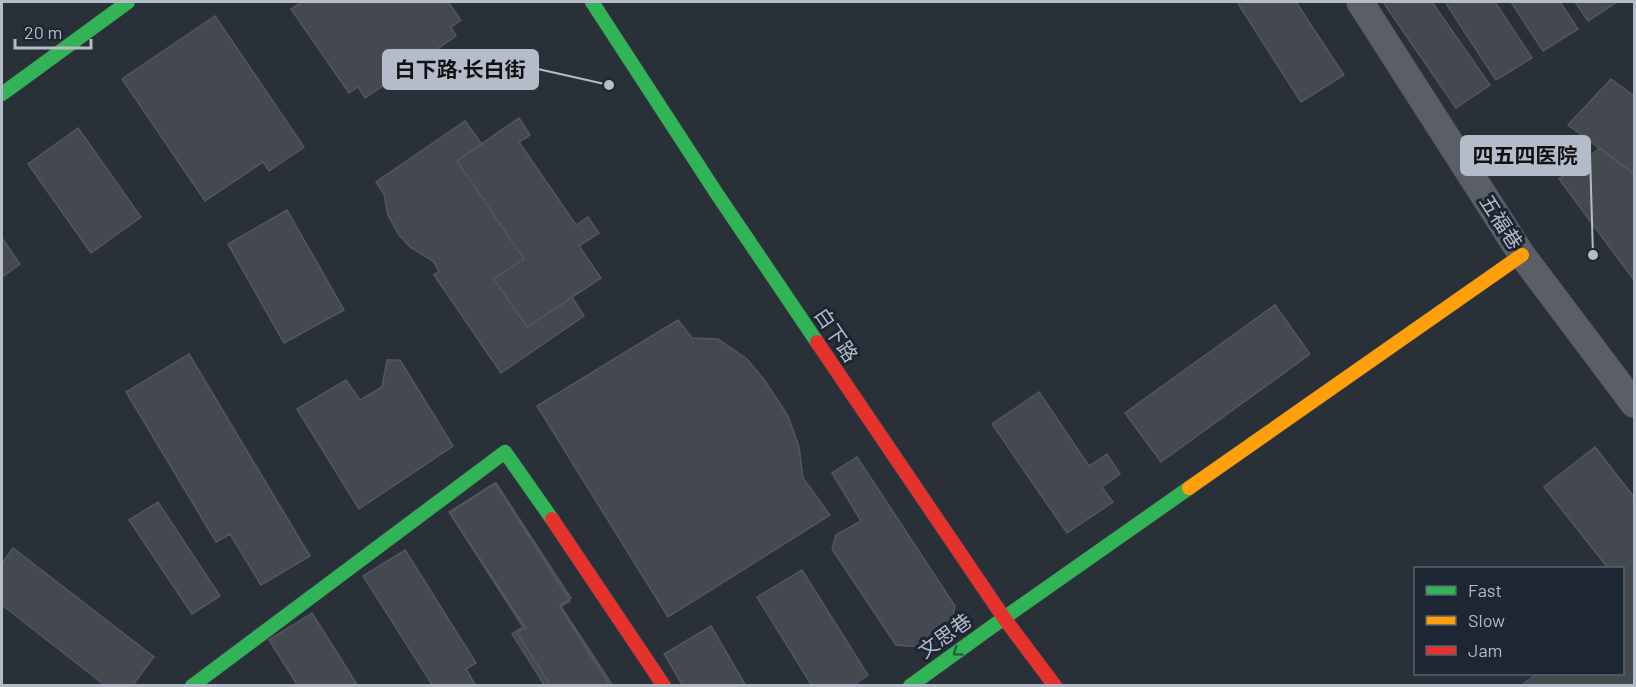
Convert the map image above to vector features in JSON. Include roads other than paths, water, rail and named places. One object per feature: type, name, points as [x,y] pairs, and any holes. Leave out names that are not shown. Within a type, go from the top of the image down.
[{"type":"street","points":[[2,94],[128,2]]},
{"type":"street","name":"白下路","points":[[592,2],[717,194],[1004,618],[1055,686]]},
{"type":"street","name":"五福巷","points":[[1360,2],[1522,255],[1635,404]]},
{"type":"street","name":"文思巷","points":[[910,686],[1522,255]]},
{"type":"street","points":[[192,686],[505,452],[664,686]]},
{"type":"place","name":"白下路·长白街","points":[[609,85]]},
{"type":"place","name":"四五四医院","points":[[1593,255]]}]
